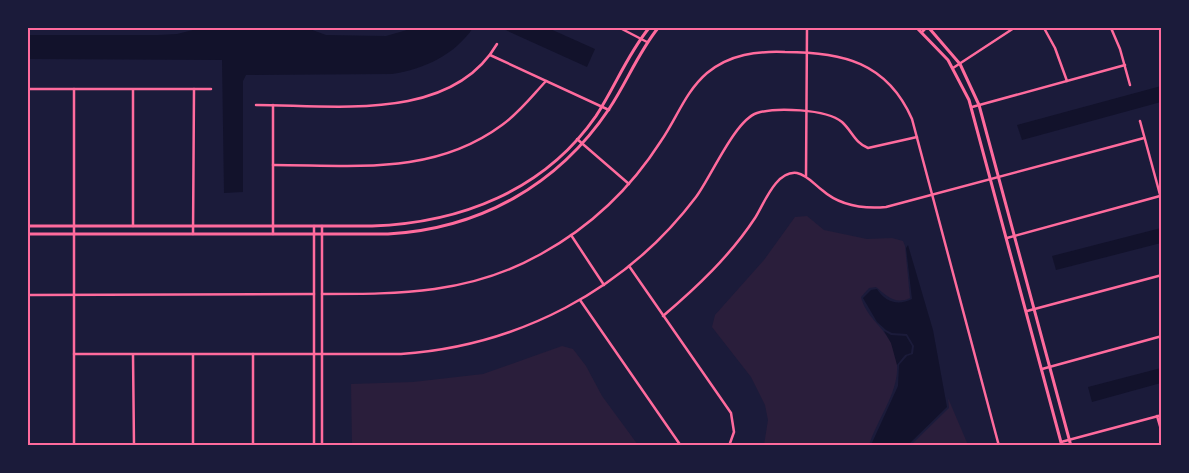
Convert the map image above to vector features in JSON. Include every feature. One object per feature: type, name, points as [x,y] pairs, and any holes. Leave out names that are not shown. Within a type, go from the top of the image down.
[{"type":"main road","points":[[28,226],[322,226],[412,224],[471,210],[500,198],[529,180],[577,138],[602,107],[640,38],[648,28]]},
{"type":"main road","points":[[28,234],[401,233],[439,228],[470,219],[503,205],[538,184],[583,144],[609,110],[647,42],[658,28]]},
{"type":"main road","points":[[917,28],[942,52],[953,68],[972,107],[1062,444]]},
{"type":"main road","points":[[928,28],[960,64],[980,104],[1071,446]]},
{"type":"street","points":[[620,28],[647,42]]},
{"type":"street","points":[[806,176],[807,28]]},
{"type":"street","points":[[922,32],[928,28]]},
{"type":"street","points":[[953,68],[1014,28]]},
{"type":"street","points":[[1044,28],[1055,48],[1068,80]]},
{"type":"street","points":[[1111,28],[1125,65],[1130,85]]},
{"type":"street","points":[[256,105],[376,105],[409,102],[437,93],[458,82],[490,55],[497,44]]},
{"type":"street","points":[[28,294],[408,294],[462,285],[492,276],[527,261],[571,235],[600,212],[629,184],[659,145],[689,92],[712,69],[729,59],[753,53],[807,52],[847,58],[868,67],[882,77],[904,104],[917,137],[999,446]]},
{"type":"street","points":[[490,55],[609,110]]},
{"type":"street","points":[[972,107],[1125,65]]},
{"type":"street","points":[[273,165],[397,164],[421,162],[471,144],[503,124],[546,81]]},
{"type":"street","points":[[28,89],[211,89]]},
{"type":"street","points":[[74,89],[74,446]]},
{"type":"street","points":[[133,89],[133,226]]},
{"type":"street","points":[[193,234],[194,89]]},
{"type":"street","points":[[273,105],[273,234]]},
{"type":"street","points":[[74,354],[401,354],[460,346],[520,329],[580,300],[629,266],[666,232],[691,203],[744,121],[762,112],[823,113],[838,119],[857,141],[868,148],[917,137]]},
{"type":"street","points":[[1140,122],[1162,202]]},
{"type":"street","points":[[577,138],[629,184]]},
{"type":"street","points":[[663,316],[702,281],[734,246],[778,181],[792,173],[806,176],[832,198],[862,208],[886,207],[1144,138]]},
{"type":"street","points":[[1007,238],[1160,196]]},
{"type":"street","points":[[314,226],[314,446]]},
{"type":"street","points":[[322,226],[322,446]]},
{"type":"street","points":[[571,235],[604,285]]},
{"type":"street","points":[[629,266],[731,413],[734,432],[729,446]]},
{"type":"street","points":[[1026,311],[1162,275]]},
{"type":"street","points":[[580,300],[681,446]]},
{"type":"street","points":[[1042,369],[1162,336]]},
{"type":"street","points":[[133,354],[134,446]]},
{"type":"street","points":[[193,354],[193,446]]},
{"type":"street","points":[[253,354],[253,446]]},
{"type":"street","points":[[1062,444],[1069,440],[1162,415]]},
{"type":"street","points":[[1157,416],[1162,433]]},
{"type":"shaded area","points":[[201,28],[307,28],[326,35],[386,36],[414,28],[473,28],[448,53],[427,64],[404,72],[392,74],[246,75],[243,81],[243,192],[224,193],[222,60],[28,59],[28,35],[158,35],[177,34]]},
{"type":"shaded area","points":[[501,28],[548,28],[595,49],[587,67]]},
{"type":"shaded area","points":[[1161,86],[1161,102],[1022,140],[1017,125]]},
{"type":"shaded area","points":[[807,216],[824,230],[867,239],[892,238],[903,241],[905,246],[910,298],[896,300],[876,287],[869,288],[861,297],[866,309],[890,341],[896,355],[897,368],[891,394],[869,445],[764,445],[768,420],[765,405],[751,377],[712,327],[715,315],[764,260],[795,217]]},
{"type":"shaded area","points":[[1161,228],[1161,243],[1056,270],[1052,256]]},
{"type":"shaded area","points":[[908,245],[933,330],[947,407],[908,445],[871,445],[898,386],[899,365],[907,356],[913,354],[914,346],[907,334],[892,333],[877,322],[863,298],[871,290],[877,289],[892,302],[912,299],[906,248]]},
{"type":"shaded area","points":[[884,331],[891,335],[906,336],[912,346],[911,353],[905,355],[897,365],[891,343]]},
{"type":"shaded area","points":[[562,346],[573,349],[586,366],[602,396],[638,445],[352,445],[351,384],[413,382],[483,374]]},
{"type":"shaded area","points":[[1161,368],[1161,383],[1092,402],[1088,387]]},
{"type":"shaded area","points":[[948,398],[968,445],[911,445],[949,408]]}]
